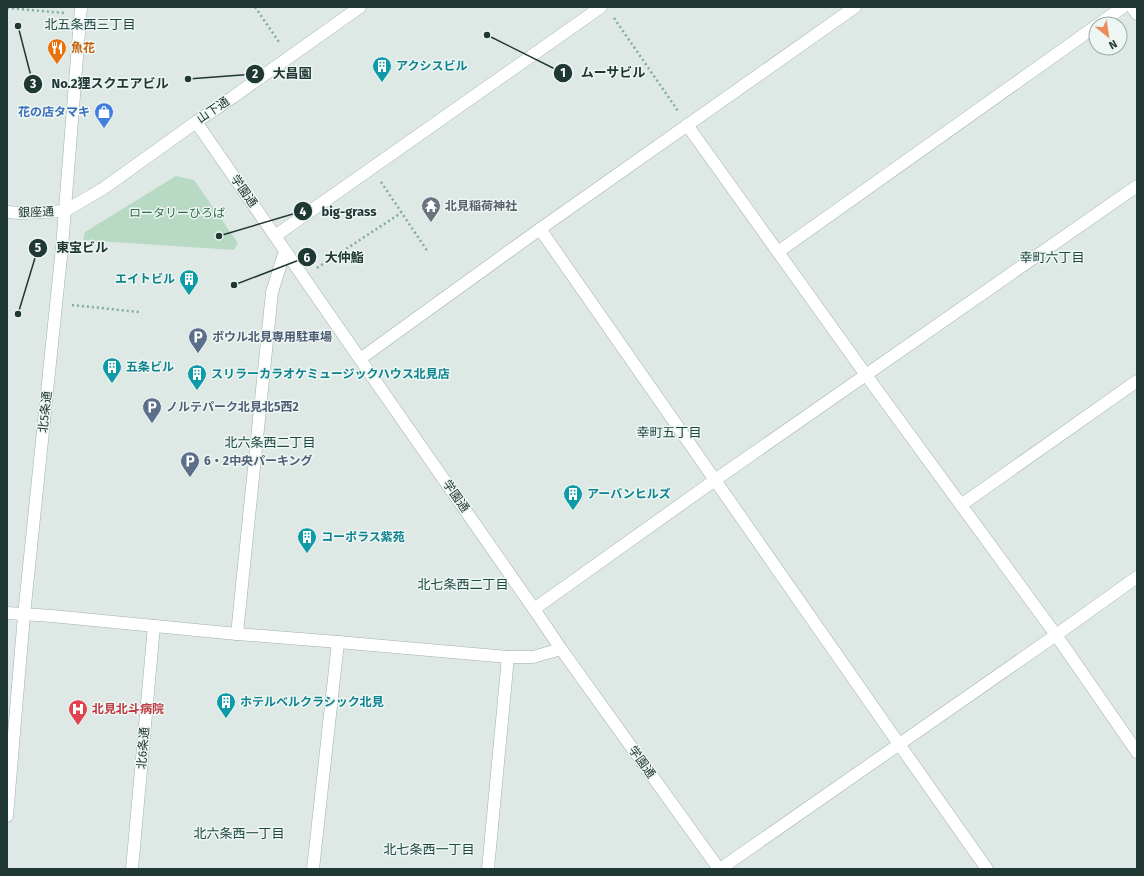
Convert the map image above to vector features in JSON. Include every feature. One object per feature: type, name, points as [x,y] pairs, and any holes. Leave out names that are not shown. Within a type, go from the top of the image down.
[{"type":"street","name":"山下通","points":[[65,211],[104,188],[360,7]]},
{"type":"street","points":[[360,359],[687,124],[855,7]]},
{"type":"street","points":[[1110,16],[1123,7]]},
{"type":"street","points":[[1132,7],[1137,14]]},
{"type":"street","points":[[276,236],[372,168],[606,10]]},
{"type":"street","name":"北5条通","points":[[7,816],[24,614],[65,211],[81,11]]},
{"type":"street","points":[[778,252],[1088,32]]},
{"type":"street","name":"学園通","points":[[196,122],[561,649],[719,869]]},
{"type":"street","points":[[687,124],[866,376],[1056,635],[1137,752]]},
{"type":"street","points":[[534,609],[715,480],[1137,186]]},
{"type":"street","name":"銀座通","points":[[7,212],[20,213],[65,211]]},
{"type":"street","points":[[540,229],[898,744],[987,869]]},
{"type":"street","points":[[236,634],[272,292],[285,251]]},
{"type":"street","points":[[961,505],[1137,381]]},
{"type":"street","points":[[719,869],[1137,577]]},
{"type":"street","points":[[7,613],[508,657],[532,657],[561,649]]},
{"type":"street","name":"北6条通","points":[[132,869],[154,626]]},
{"type":"street","points":[[313,869],[338,642]]},
{"type":"street","points":[[488,869],[508,657]]},
{"type":"path","points":[[255,7],[279,42]]},
{"type":"path","points":[[7,8],[81,11]]},
{"type":"path","points":[[606,10],[687,124]]},
{"type":"path","points":[[372,168],[428,252]]},
{"type":"path","points":[[304,278],[401,213]]},
{"type":"path","points":[[56,303],[139,312]]},
{"type":"green space","name":"ロータリーひろば","points":[[176,176],[194,180],[238,243],[234,250],[83,240],[85,232]]},
{"type":"place","name":"No.2狸スクエアビル","points":[[18,26]]},
{"type":"place","name":"ムーサビル","points":[[487,35]]},
{"type":"place","name":"魚花","points":[[57,65]]},
{"type":"place","name":"大昌園","points":[[188,79]]},
{"type":"place","name":"アクシスビル","points":[[382,83]]},
{"type":"place","name":"花の店タマキ","points":[[104,129]]},
{"type":"place","name":"北見稲荷神社","points":[[431,223]]},
{"type":"place","name":"big-grass","points":[[219,236]]},
{"type":"place","name":"大仲鮨","points":[[234,285]]},
{"type":"place","name":"エイトビル","points":[[189,296]]},
{"type":"place","name":"東宝ビル","points":[[18,314]]},
{"type":"place","name":"ボウル北見専用駐車場","points":[[198,354]]},
{"type":"place","name":"五条ビル","points":[[112,384]]},
{"type":"place","name":"スリラーカラオケミュージックハウス北見店","points":[[197,391]]},
{"type":"place","name":"ノルテパーク北見北5西2","points":[[152,424]]},
{"type":"place","name":"6・2中央パーキング","points":[[190,478]]},
{"type":"place","name":"アーバンヒルズ","points":[[573,511]]},
{"type":"place","name":"コーポラス紫苑","points":[[307,554]]},
{"type":"place","name":"ホテルベルクラシック北見","points":[[226,719]]},
{"type":"place","name":"北見北斗病院","points":[[78,726]]},
{"type":"district","name":"北五条西三丁目","points":[[90,24]]},
{"type":"district","name":"幸町六丁目","points":[[1052,257]]},
{"type":"district","name":"幸町五丁目","points":[[669,432]]},
{"type":"district","name":"北六条西二丁目","points":[[270,442]]},
{"type":"district","name":"北七条西二丁目","points":[[463,584]]},
{"type":"district","name":"北六条西一丁目","points":[[239,833]]},
{"type":"district","name":"北七条西一丁目","points":[[429,849]]}]
